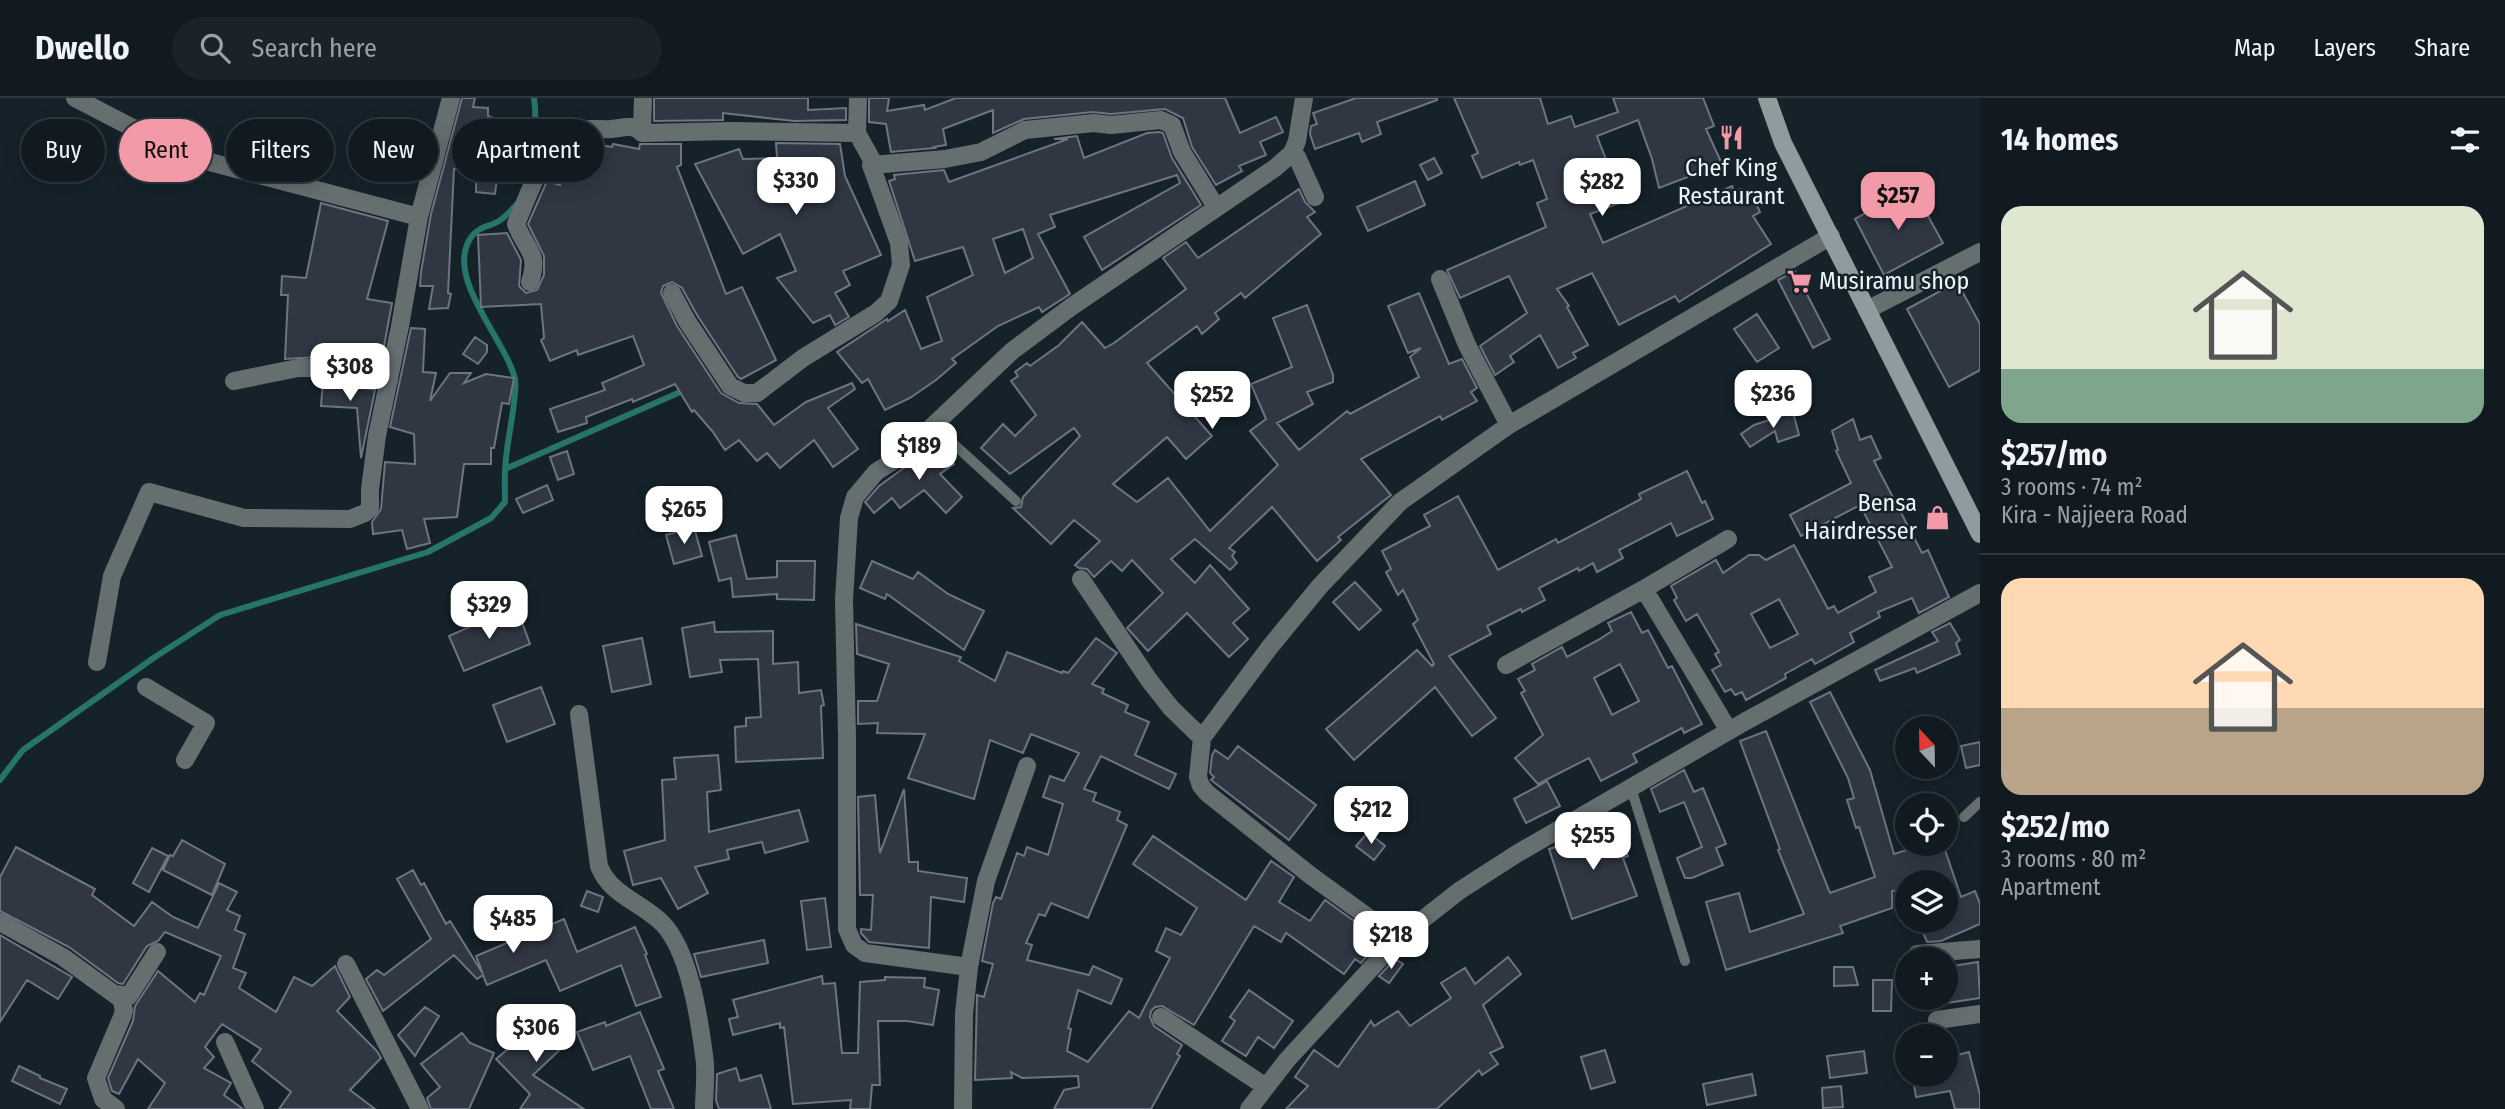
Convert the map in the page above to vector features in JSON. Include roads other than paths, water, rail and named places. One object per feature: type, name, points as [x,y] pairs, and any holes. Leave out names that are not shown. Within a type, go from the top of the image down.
[{"type":"main road","points":[[1766,98],[1783,143],[1980,534]]},
{"type":"street","points":[[75,98],[187,156],[419,218]]},
{"type":"street","points":[[97,662],[112,576],[149,492],[244,519],[350,519],[370,508],[376,449],[419,218],[451,98]]},
{"type":"street","points":[[642,133],[643,98]]},
{"type":"street","points":[[672,293],[730,386],[744,393],[757,393],[803,358],[876,313],[889,301],[901,265],[899,243],[871,165],[872,160],[857,133],[858,98]]},
{"type":"street","points":[[970,967],[865,953],[855,945],[847,929],[844,600],[849,518],[855,497],[876,472],[901,456],[1012,351],[1071,307],[1132,268],[1275,168],[1292,153],[1297,141],[1304,98]]},
{"type":"street","points":[[871,165],[945,159],[981,152],[1025,130],[1094,122],[1111,125],[1161,120],[1171,125],[1182,152],[1216,207]]},
{"type":"street","points":[[530,282],[535,262],[516,224],[533,184],[556,143],[563,136],[581,130],[629,126],[642,133],[857,133]]},
{"type":"street","points":[[1292,153],[1297,158],[1315,197]]},
{"type":"street","points":[[1398,939],[1310,875],[1207,793],[1201,786],[1199,777],[1202,738],[1269,648],[1320,586],[1400,502],[1509,425],[1831,236]]},
{"type":"street","points":[[1867,310],[1980,252]]},
{"type":"street","points":[[1440,279],[1467,345],[1509,425]]},
{"type":"street","points":[[234,381],[308,368],[389,381]]},
{"type":"street","points":[[1506,665],[1728,539]]},
{"type":"street","points":[[1081,579],[1149,680],[1171,708],[1202,738]]},
{"type":"street","points":[[1644,589],[1729,731]]},
{"type":"street","points":[[1249,1109],[1287,1060],[1398,939],[1485,873],[1729,731],[1980,593]]},
{"type":"street","points":[[146,687],[206,723],[186,760]]},
{"type":"street","points":[[579,714],[599,866],[607,883],[653,915],[677,944],[693,996],[705,1057],[704,1109]]},
{"type":"street","points":[[963,1109],[964,1014],[986,881],[1027,766]]},
{"type":"street","points":[[0,922],[62,957],[121,999],[124,1010],[96,1078],[103,1100],[116,1109]]},
{"type":"street","points":[[1958,951],[1980,949]]},
{"type":"street","points":[[115,994],[129,996],[157,952]]},
{"type":"street","points":[[346,964],[415,1107]]},
{"type":"street","points":[[1937,1020],[1980,1014]]},
{"type":"street","points":[[1161,1017],[1266,1087]]},
{"type":"street","points":[[225,1042],[255,1109]]},
{"type":"lane","points":[[933,425],[1016,501]]},
{"type":"lane","points":[[1631,788],[1685,961]]},
{"type":"lane","points":[[1964,817],[1980,802]]},
{"type":"waterway","points":[[534,98],[535,119]]},
{"type":"waterway","points":[[0,780],[23,750],[220,615],[428,552],[491,518],[505,502],[505,464],[515,379],[470,288],[465,269],[465,252],[475,233],[502,219],[519,202]]},
{"type":"waterway","points":[[505,469],[678,393]]},
{"type":"place","name":"Chef King Restaurant","points":[[1731,137]]},
{"type":"place","name":"Musiramu shop","points":[[1799,281]]},
{"type":"place","name":"Bensa Hairdresser","points":[[1937,517]]}]
